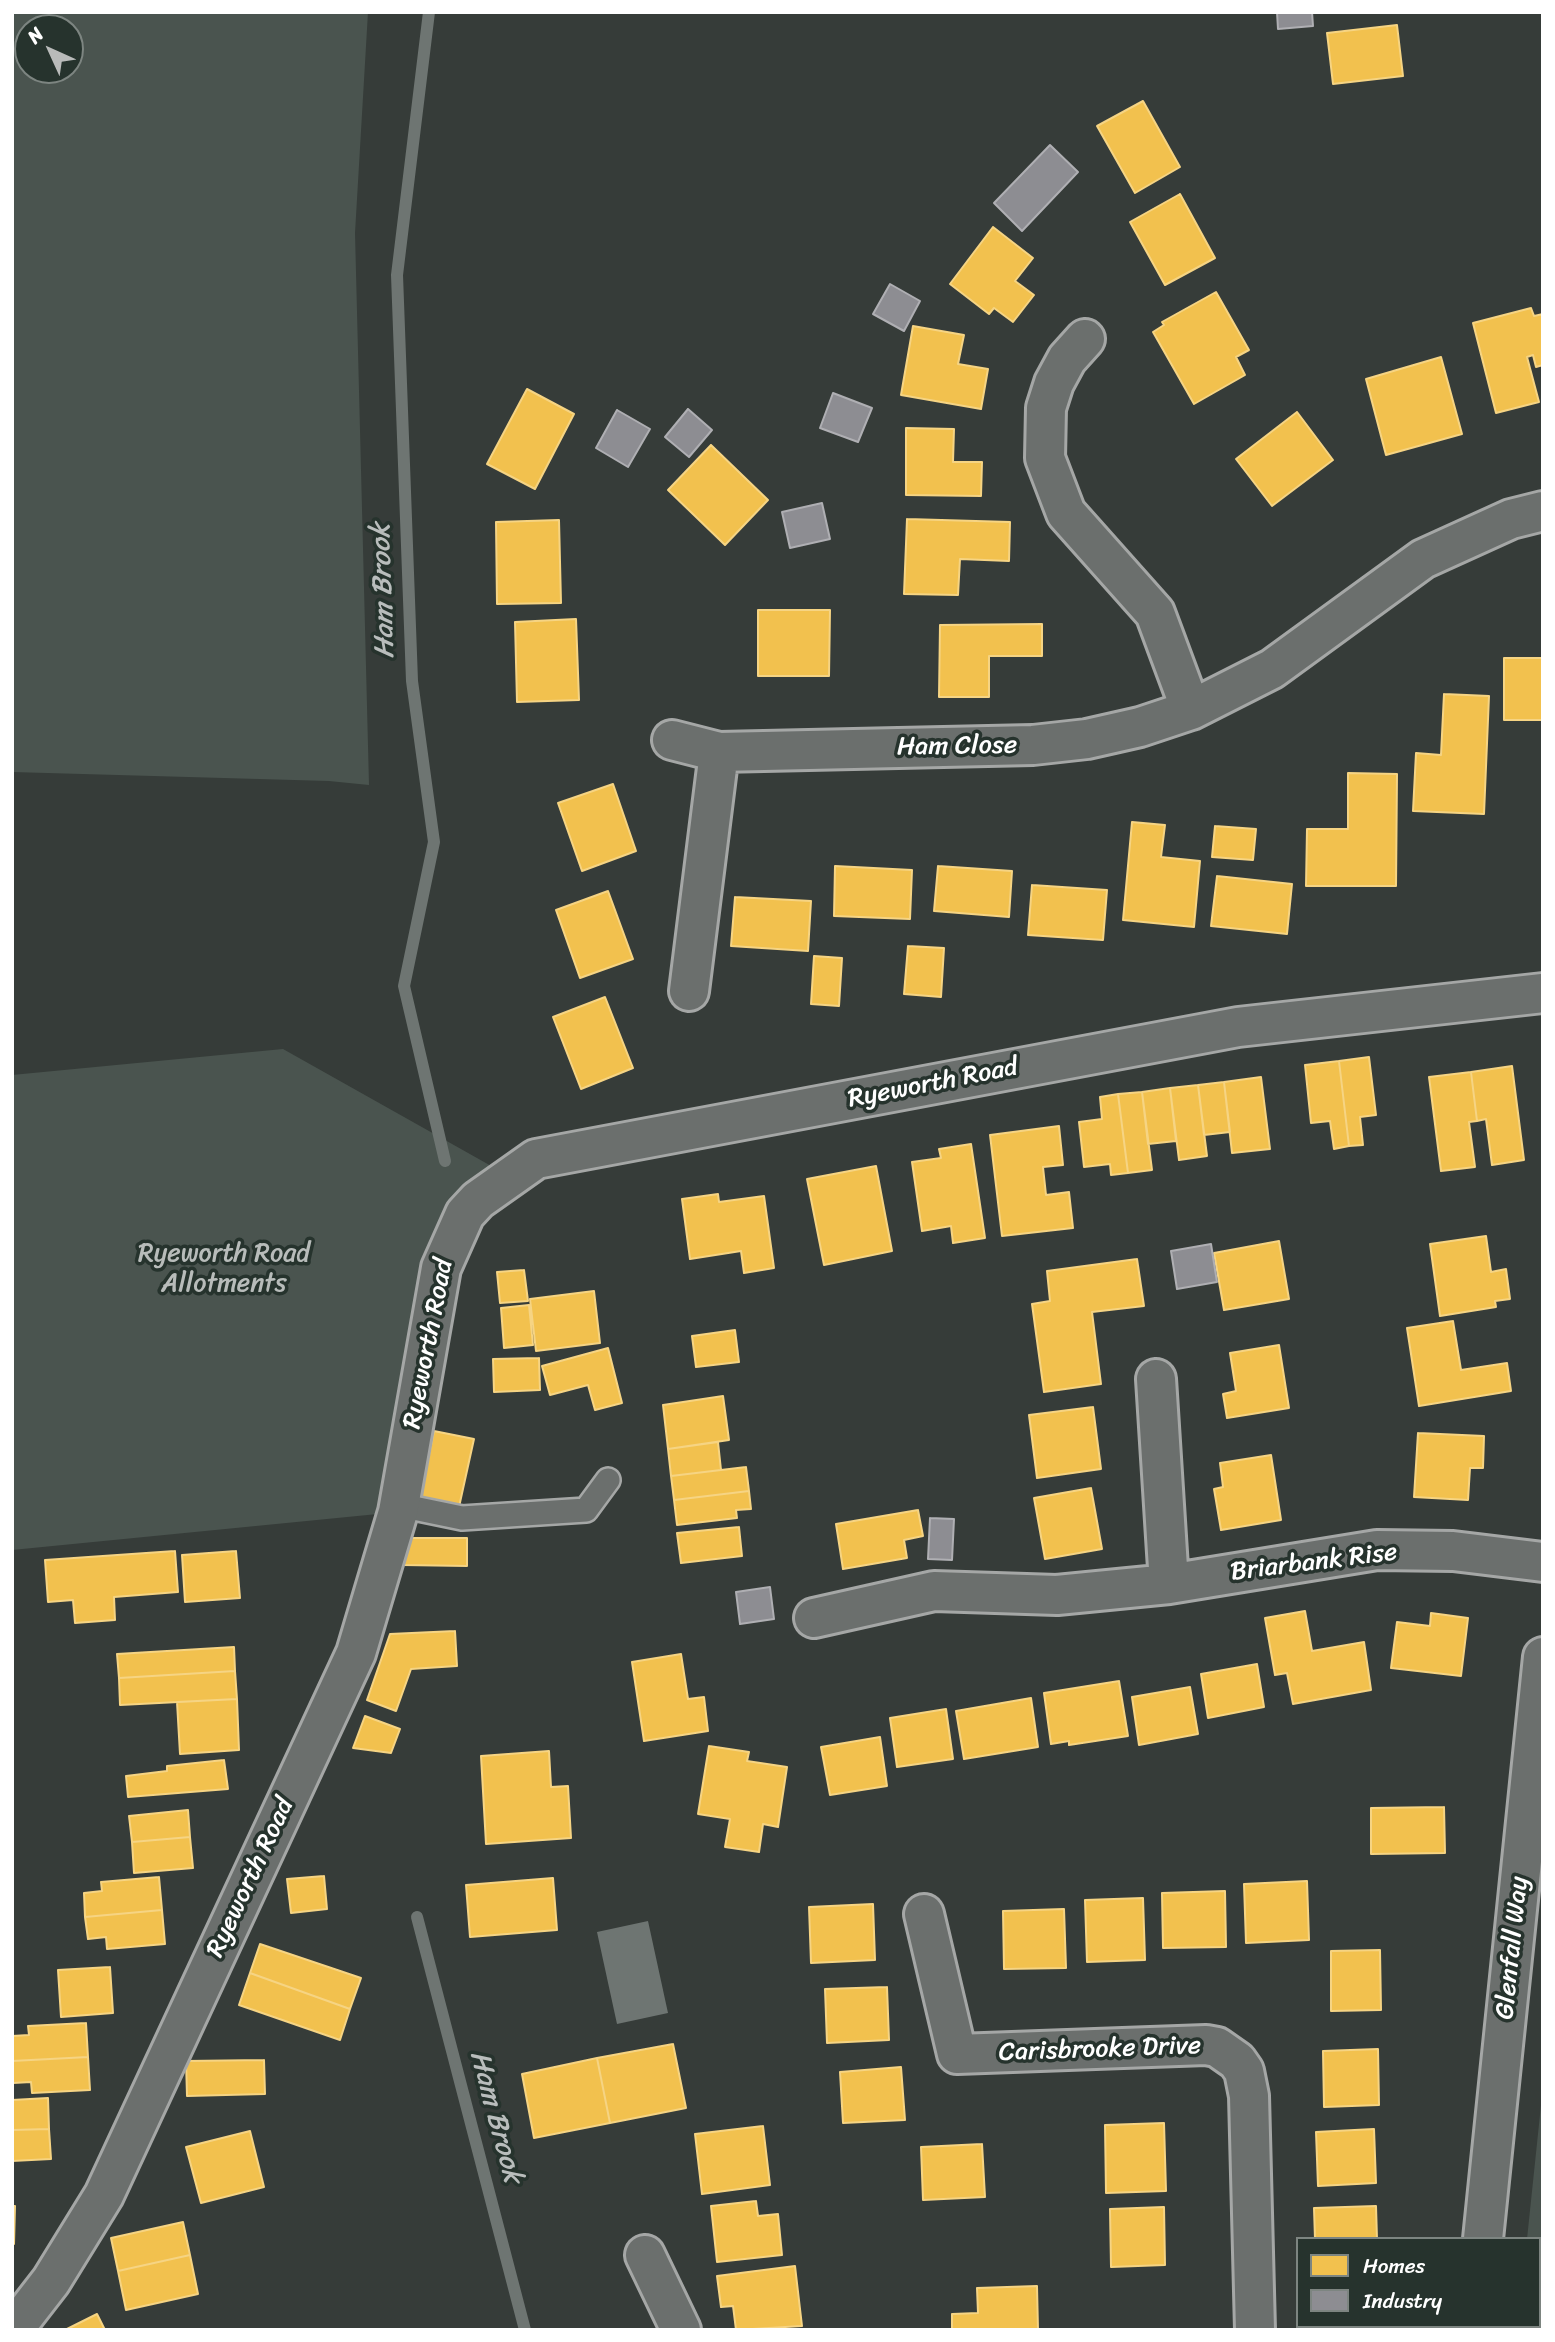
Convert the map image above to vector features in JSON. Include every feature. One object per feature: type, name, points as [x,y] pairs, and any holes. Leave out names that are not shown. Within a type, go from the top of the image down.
[{"type":"street","points":[[1085,340],[1067,359],[1054,383],[1046,408],[1045,458],[1066,513],[1155,613],[1191,710]]},
{"type":"street","name":"Ham Close","points":[[672,740],[719,752],[1033,745],[1101,736],[1140,727],[1191,710],[1272,669],[1423,559],[1511,519],[1543,511]]},
{"type":"street","points":[[689,991],[719,752]]},
{"type":"street","name":"Ryeworth Road","points":[[13,2330],[79,2239],[126,2148],[356,1653],[399,1505],[441,1268],[465,1213],[478,1200],[536,1158],[1238,1027],[1543,993]]},
{"type":"street","points":[[1156,1378],[1169,1584]]},
{"type":"street","name":"Briarbank Rise","points":[[814,1618],[934,1591],[1056,1595],[1169,1584],[1377,1550],[1453,1551],[1543,1562]]},
{"type":"street","name":"Glenfall Way","points":[[1483,2237],[1543,1657]]},
{"type":"street","name":"Carisbrooke Drive","points":[[924,1914],[957,2054],[1206,2045],[1217,2047],[1237,2060],[1244,2071],[1249,2096],[1255,2330]]},
{"type":"street","points":[[645,2255],[681,2330]]},
{"type":"lane","points":[[399,1505],[463,1518],[586,1510],[608,1480]]},
{"type":"green space","points":[[12,12],[368,12],[355,233],[369,785],[329,781],[12,772]]},
{"type":"green space","name":"Ryeworth Road Allotments","points":[[283,1049],[509,1176],[478,1200],[398,1512],[12,1550],[12,1075]]},
{"type":"green space","points":[[1543,2086],[1543,2330],[1518,2330],[1541,2328],[1541,2237],[1527,2237]]},
{"type":"shaded area","points":[[648,1921],[668,2013],[617,2024],[597,1932]]},
{"type":"building: Homes","points":[[1397,25],[1403,76],[1333,84],[1327,33]]},
{"type":"building: Homes","points":[[1143,101],[1180,167],[1135,193],[1097,126]]},
{"type":"building: Homes","points":[[1180,194],[1215,258],[1165,285],[1130,222]]},
{"type":"building: Homes","points":[[993,227],[1033,258],[1015,281],[1034,295],[1013,322],[994,308],[989,314],[950,284]]},
{"type":"building: Homes","points":[[1216,292],[1249,350],[1236,357],[1245,375],[1194,404],[1153,332],[1164,325],[1162,322]]},
{"type":"building: Homes","points":[[1531,308],[1534,316],[1543,314],[1543,365],[1536,367],[1533,355],[1527,357],[1539,402],[1496,413],[1473,323]]},
{"type":"building: Homes","points":[[913,326],[964,335],[958,364],[988,369],[981,409],[901,395]]},
{"type":"building: Homes","points":[[1441,357],[1462,434],[1386,455],[1366,379]]},
{"type":"building: Homes","points":[[527,389],[574,414],[535,489],[487,464]]},
{"type":"building: Homes","points":[[1297,412],[1333,460],[1272,506],[1236,459]]},
{"type":"building: Homes","points":[[906,428],[954,429],[953,462],[982,462],[981,496],[906,495]]},
{"type":"building: Homes","points":[[711,445],[768,500],[725,545],[668,490]]},
{"type":"building: Homes","points":[[907,519],[1010,522],[1009,561],[960,559],[958,595],[904,594]]},
{"type":"building: Homes","points":[[559,520],[561,603],[497,604],[496,522]]},
{"type":"building: Homes","points":[[758,610],[830,610],[829,676],[758,676]]},
{"type":"building: Homes","points":[[576,619],[579,700],[517,702],[515,622]]},
{"type":"building: Homes","points":[[1042,624],[1042,656],[989,656],[989,697],[939,697],[940,625]]},
{"type":"building: Homes","points":[[1504,658],[1543,658],[1543,720],[1504,720]]},
{"type":"building: Homes","points":[[1444,694],[1489,696],[1484,814],[1413,811],[1416,753],[1441,755]]},
{"type":"building: Homes","points":[[1348,773],[1397,774],[1396,886],[1306,886],[1307,829],[1348,829]]},
{"type":"building: Homes","points":[[613,784],[636,851],[582,871],[558,803]]},
{"type":"building: Homes","points":[[1132,822],[1165,825],[1161,857],[1200,861],[1194,927],[1123,920]]},
{"type":"building: Homes","points":[[1215,826],[1256,829],[1253,860],[1212,857]]},
{"type":"building: Homes","points":[[835,866],[912,870],[910,919],[834,916]]},
{"type":"building: Homes","points":[[938,866],[1012,871],[1009,917],[934,911]]},
{"type":"building: Homes","points":[[1217,876],[1292,884],[1287,934],[1211,926]]},
{"type":"building: Homes","points":[[1032,885],[1107,890],[1103,940],[1028,935]]},
{"type":"building: Homes","points":[[608,891],[633,959],[580,978],[556,910]]},
{"type":"building: Homes","points":[[735,897],[811,901],[808,951],[731,946]]},
{"type":"building: Homes","points":[[908,946],[944,948],[941,997],[904,994]]},
{"type":"building: Homes","points":[[814,956],[842,958],[839,1006],[811,1004]]},
{"type":"building: Homes","points":[[605,997],[633,1068],[581,1089],[553,1017]]},
{"type":"building: Homes","points":[[1369,1057],[1376,1115],[1360,1117],[1363,1145],[1349,1146],[1339,1061]]},
{"type":"building: Homes","points":[[1339,1061],[1349,1146],[1334,1149],[1330,1121],[1311,1123],[1305,1065]]},
{"type":"building: Homes","points":[[1512,1066],[1524,1160],[1492,1165],[1486,1119],[1477,1121],[1471,1072]]},
{"type":"building: Homes","points":[[1471,1072],[1477,1121],[1469,1122],[1475,1167],[1441,1171],[1429,1077]]},
{"type":"building: Homes","points":[[1261,1077],[1270,1149],[1232,1153],[1224,1082]]},
{"type":"building: Homes","points":[[1224,1082],[1230,1132],[1204,1135],[1198,1085]]},
{"type":"building: Homes","points":[[1198,1085],[1207,1156],[1179,1160],[1170,1088]]},
{"type":"building: Homes","points":[[1170,1088],[1176,1141],[1148,1144],[1142,1092]]},
{"type":"building: Homes","points":[[1142,1092],[1152,1170],[1128,1173],[1118,1094]]},
{"type":"building: Homes","points":[[1118,1094],[1128,1173],[1111,1175],[1110,1164],[1084,1167],[1079,1122],[1102,1119],[1100,1097]]},
{"type":"building: Homes","points":[[1059,1126],[1063,1165],[1043,1167],[1046,1195],[1069,1192],[1073,1228],[1002,1236],[990,1135]]},
{"type":"building: Homes","points":[[971,1144],[985,1238],[953,1243],[951,1226],[922,1231],[912,1162],[941,1158],[939,1149]]},
{"type":"building: Homes","points":[[876,1166],[892,1251],[824,1265],[807,1179]]},
{"type":"building: Homes","points":[[718,1194],[719,1202],[764,1196],[774,1268],[744,1273],[741,1251],[690,1259],[682,1199]]},
{"type":"building: Homes","points":[[1486,1236],[1491,1272],[1506,1269],[1510,1299],[1495,1301],[1496,1307],[1440,1316],[1430,1244]]},
{"type":"building: Homes","points":[[1279,1241],[1289,1299],[1224,1310],[1214,1253]]},
{"type":"building: Homes","points":[[1137,1259],[1144,1306],[1092,1312],[1101,1384],[1044,1392],[1032,1304],[1050,1301],[1047,1271]]},
{"type":"building: Homes","points":[[524,1270],[528,1301],[500,1303],[497,1272]]},
{"type":"building: Homes","points":[[594,1291],[600,1343],[536,1351],[530,1299]]},
{"type":"building: Homes","points":[[529,1305],[533,1345],[504,1348],[501,1308]]},
{"type":"building: Homes","points":[[1453,1321],[1461,1370],[1507,1363],[1511,1391],[1419,1406],[1407,1328]]},
{"type":"building: Homes","points":[[735,1330],[739,1362],[696,1367],[692,1336]]},
{"type":"building: Homes","points":[[1279,1345],[1289,1408],[1227,1418],[1223,1394],[1236,1391],[1230,1353]]},
{"type":"building: Homes","points":[[608,1348],[622,1403],[595,1410],[588,1385],[550,1395],[542,1366]]},
{"type":"building: Homes","points":[[539,1358],[540,1390],[494,1392],[493,1359]]},
{"type":"building: Homes","points":[[723,1396],[729,1440],[668,1449],[663,1405]]},
{"type":"building: Homes","points":[[1093,1407],[1101,1469],[1037,1478],[1029,1415]]},
{"type":"building: Homes","points":[[434,1431],[474,1439],[459,1507],[420,1499]]},
{"type":"building: Homes","points":[[1418,1433],[1484,1436],[1483,1468],[1470,1468],[1468,1500],[1414,1497]]},
{"type":"building: Homes","points":[[718,1442],[721,1470],[671,1476],[668,1449]]},
{"type":"building: Homes","points":[[1271,1455],[1281,1520],[1221,1530],[1214,1489],[1223,1487],[1220,1463]]},
{"type":"building: Homes","points":[[746,1467],[749,1491],[674,1500],[671,1476]]},
{"type":"building: Homes","points":[[1091,1488],[1102,1549],[1045,1559],[1034,1498]]},
{"type":"building: Homes","points":[[749,1491],[751,1509],[736,1510],[737,1518],[677,1525],[674,1500]]},
{"type":"building: Homes","points":[[918,1510],[923,1536],[904,1540],[907,1558],[843,1569],[836,1524]]},
{"type":"building: Homes","points":[[739,1527],[742,1556],[681,1563],[677,1533]]},
{"type":"building: Homes","points":[[410,1538],[467,1538],[467,1566],[403,1565]]},
{"type":"building: Homes","points":[[175,1551],[178,1592],[114,1597],[115,1620],[75,1623],[73,1600],[48,1602],[45,1560]]},
{"type":"building: Homes","points":[[236,1551],[240,1598],[185,1602],[182,1555]]},
{"type":"building: Homes","points":[[1305,1611],[1312,1651],[1364,1642],[1371,1690],[1293,1704],[1287,1673],[1275,1675],[1265,1618]]},
{"type":"building: Homes","points":[[1431,1613],[1468,1618],[1461,1676],[1391,1668],[1397,1622],[1430,1626]]},
{"type":"building: Homes","points":[[455,1631],[457,1666],[411,1669],[396,1711],[367,1700],[390,1634]]},
{"type":"building: Homes","points":[[234,1647],[235,1671],[119,1678],[117,1654]]},
{"type":"building: Homes","points":[[681,1654],[688,1699],[704,1697],[708,1731],[644,1741],[632,1662]]},
{"type":"building: Homes","points":[[1257,1664],[1264,1707],[1208,1718],[1201,1674]]},
{"type":"building: Homes","points":[[235,1671],[237,1699],[120,1705],[119,1678]]},
{"type":"building: Homes","points":[[1119,1681],[1128,1736],[1069,1745],[1069,1741],[1051,1744],[1044,1693]]},
{"type":"building: Homes","points":[[1190,1687],[1198,1734],[1139,1745],[1132,1697]]},
{"type":"building: Homes","points":[[1031,1698],[1038,1747],[964,1759],[956,1711]]},
{"type":"building: Homes","points":[[237,1699],[239,1750],[180,1754],[177,1702]]},
{"type":"building: Homes","points":[[946,1709],[953,1759],[897,1767],[890,1718]]},
{"type":"building: Homes","points":[[365,1716],[400,1729],[391,1753],[353,1748]]},
{"type":"building: Homes","points":[[880,1737],[887,1786],[830,1795],[821,1747]]},
{"type":"building: Homes","points":[[709,1746],[749,1752],[747,1761],[787,1767],[778,1827],[763,1824],[759,1852],[725,1847],[730,1819],[698,1814]]},
{"type":"building: Homes","points":[[549,1751],[551,1787],[568,1786],[571,1838],[486,1844],[481,1756]]},
{"type":"building: Homes","points":[[224,1760],[228,1789],[128,1797],[126,1776],[167,1771],[167,1766]]},
{"type":"building: Homes","points":[[1444,1807],[1445,1853],[1371,1854],[1371,1808]]},
{"type":"building: Homes","points":[[188,1810],[190,1837],[132,1842],[129,1816]]},
{"type":"building: Homes","points":[[190,1837],[193,1868],[134,1873],[132,1842]]},
{"type":"building: Homes","points":[[324,1876],[327,1909],[291,1913],[287,1879]]},
{"type":"building: Homes","points":[[159,1877],[162,1910],[85,1917],[84,1893],[102,1891],[101,1882]]},
{"type":"building: Homes","points":[[553,1878],[557,1930],[470,1937],[466,1885]]},
{"type":"building: Homes","points":[[1307,1881],[1309,1940],[1246,1943],[1244,1884]]},
{"type":"building: Homes","points":[[1225,1891],[1226,1947],[1163,1948],[1162,1893]]},
{"type":"building: Homes","points":[[1143,1898],[1145,1960],[1087,1962],[1085,1900]]},
{"type":"building: Homes","points":[[873,1904],[875,1960],[811,1963],[809,1907]]},
{"type":"building: Homes","points":[[1064,1909],[1066,1968],[1004,1969],[1003,1911]]},
{"type":"building: Homes","points":[[162,1910],[165,1944],[107,1949],[106,1937],[88,1939],[85,1917]]},
{"type":"building: Homes","points":[[260,1944],[361,1978],[350,2009],[250,1973]]},
{"type":"building: Homes","points":[[1380,1950],[1381,2010],[1331,2011],[1331,1951]]},
{"type":"building: Homes","points":[[110,1967],[113,2013],[61,2017],[58,1970]]},
{"type":"building: Homes","points":[[250,1973],[350,2009],[340,2040],[239,2005]]},
{"type":"building: Homes","points":[[887,1987],[889,2040],[827,2043],[825,1989]]},
{"type":"building: Homes","points":[[86,2023],[88,2057],[12,2061],[12,2036],[29,2035],[28,2026]]},
{"type":"building: Homes","points":[[673,2044],[686,2108],[610,2123],[597,2058]]},
{"type":"building: Homes","points":[[1378,2049],[1379,2105],[1324,2107],[1323,2051]]},
{"type":"building: Homes","points":[[88,2057],[90,2090],[32,2093],[31,2082],[13,2083],[12,2061]]},
{"type":"building: Homes","points":[[597,2058],[610,2123],[534,2138],[522,2074]]},
{"type":"building: Homes","points":[[264,2060],[265,2094],[187,2096],[186,2061]]},
{"type":"building: Homes","points":[[901,2067],[905,2120],[843,2123],[840,2072]]},
{"type":"building: Homes","points":[[48,2098],[49,2129],[12,2130],[12,2100]]},
{"type":"building: Homes","points":[[1164,2123],[1166,2191],[1106,2193],[1105,2125]]},
{"type":"building: Homes","points":[[763,2126],[770,2185],[702,2194],[695,2134]]},
{"type":"building: Homes","points":[[49,2129],[51,2159],[12,2161],[12,2130]]},
{"type":"building: Homes","points":[[1374,2129],[1376,2183],[1318,2186],[1316,2132]]},
{"type":"building: Homes","points":[[250,2131],[264,2187],[201,2203],[186,2147]]},
{"type":"building: Homes","points":[[982,2144],[985,2197],[923,2200],[921,2147]]},
{"type":"building: Homes","points":[[756,2201],[758,2216],[778,2214],[782,2255],[717,2262],[711,2206]]},
{"type":"building: Homes","points":[[12,2206],[15,2206],[14,2244],[12,2244]]},
{"type":"building: Homes","points":[[1376,2206],[1377,2237],[1315,2237],[1314,2208]]},
{"type":"building: Homes","points":[[1164,2207],[1165,2265],[1111,2267],[1110,2209]]},
{"type":"building: Homes","points":[[183,2222],[190,2255],[118,2271],[111,2238]]},
{"type":"building: Homes","points":[[190,2255],[198,2294],[126,2310],[118,2271]]},
{"type":"building: Homes","points":[[795,2266],[802,2326],[736,2330],[733,2306],[721,2307],[717,2276]]},
{"type":"building: Homes","points":[[1037,2286],[1038,2330],[952,2330],[952,2314],[978,2313],[977,2288]]},
{"type":"building: Homes","points":[[97,2314],[105,2330],[65,2330]]},
{"type":"building: Homes","points":[[1320,2328],[1380,2328],[1380,2330]]},
{"type":"building: Industry","points":[[1277,12],[1312,12],[1313,26],[1278,29]]},
{"type":"building: Industry","points":[[1050,145],[1078,172],[1022,231],[994,203]]},
{"type":"building: Industry","points":[[890,284],[920,301],[904,331],[873,314]]},
{"type":"building: Industry","points":[[833,393],[872,408],[858,442],[820,428]]},
{"type":"building: Industry","points":[[688,409],[712,430],[689,457],[665,437]]},
{"type":"building: Industry","points":[[617,410],[650,429],[628,467],[596,448]]},
{"type":"building: Industry","points":[[822,503],[830,539],[790,548],[782,512]]},
{"type":"building: Industry","points":[[1211,1244],[1217,1282],[1177,1289],[1171,1251]]},
{"type":"building: Industry","points":[[930,1518],[954,1519],[952,1560],[928,1559]]},
{"type":"building: Industry","points":[[770,1587],[774,1619],[740,1624],[736,1592]]},
{"type":"waterway","name":"Ham Brook","points":[[429,12],[397,275],[412,681],[434,842],[404,986],[445,1161]]},
{"type":"waterway","name":"Ham Brook","points":[[417,1917],[525,2330]]}]
